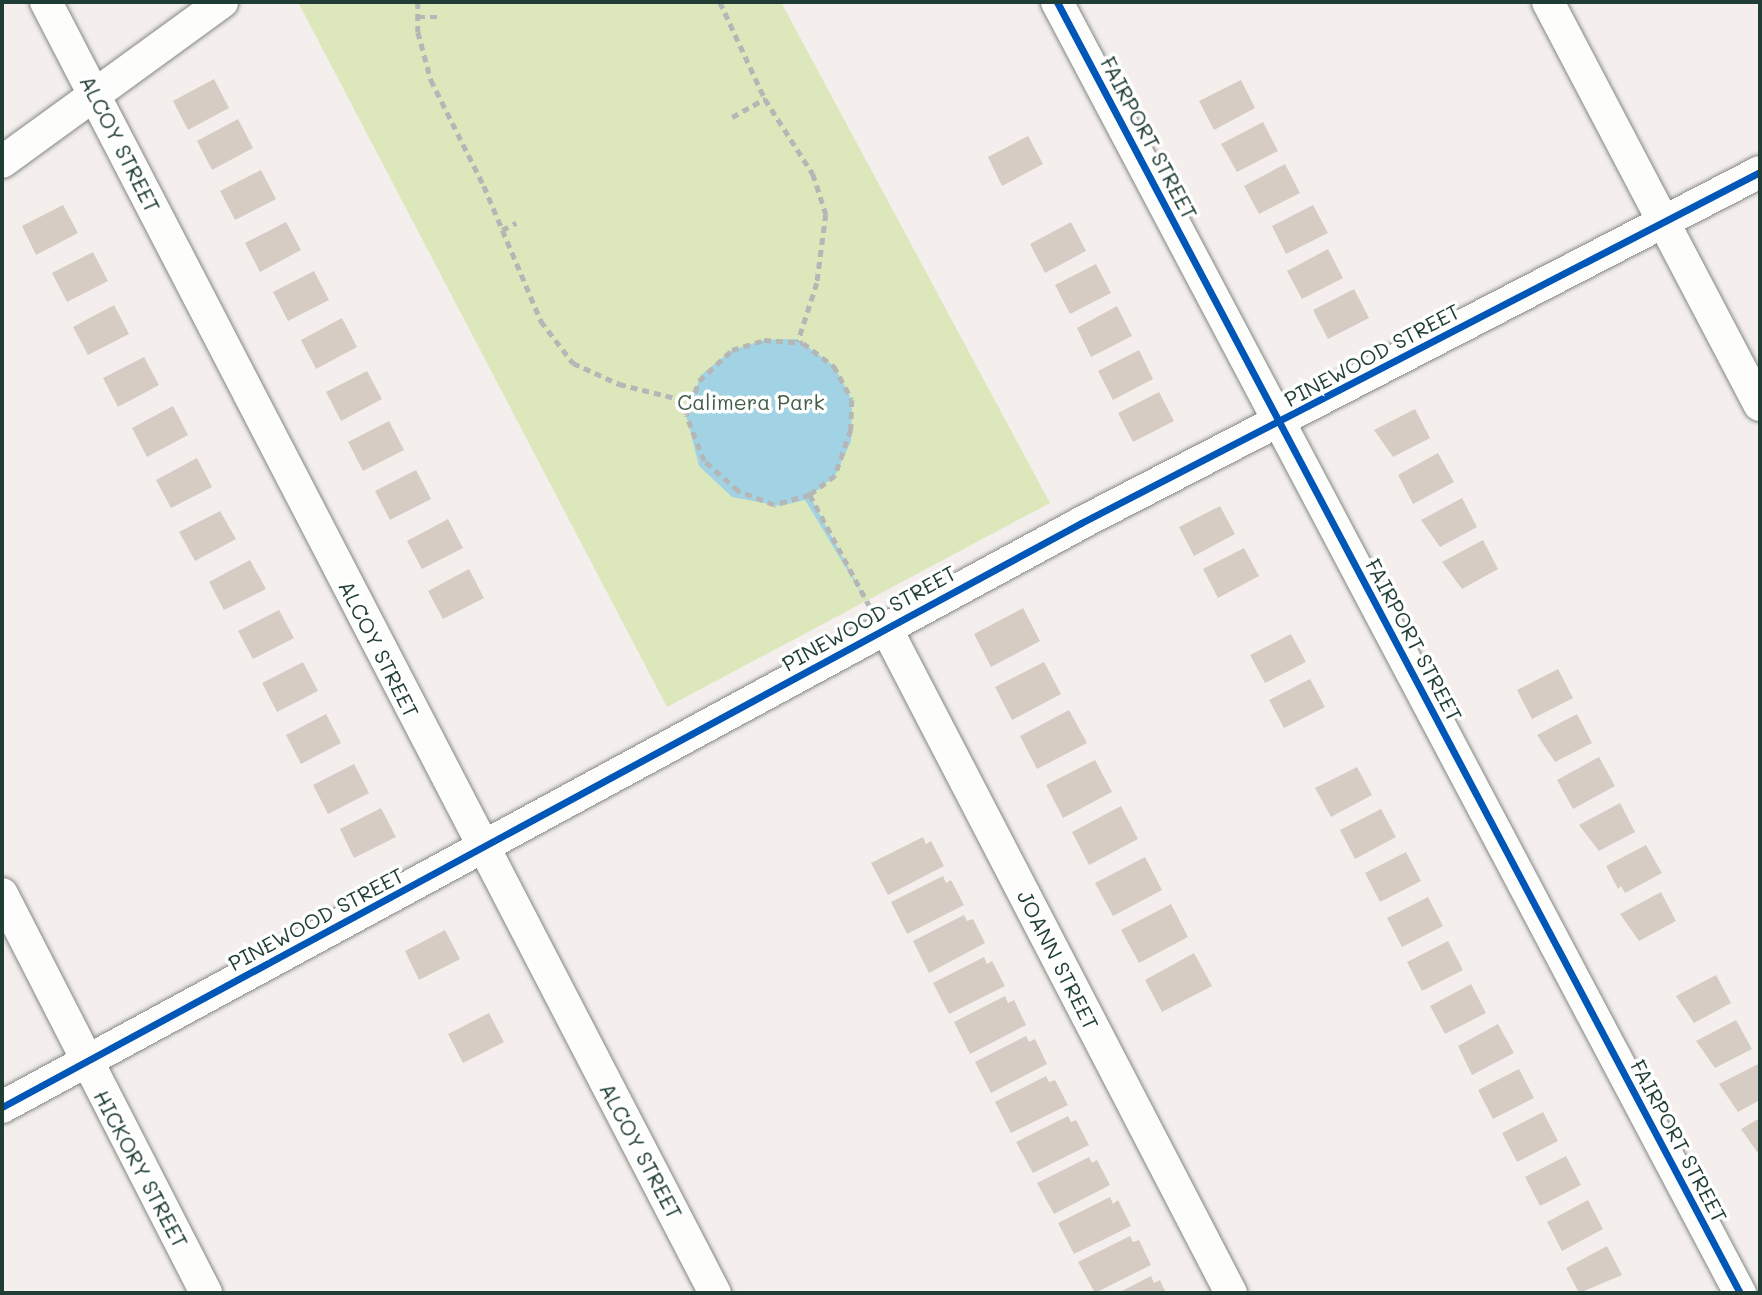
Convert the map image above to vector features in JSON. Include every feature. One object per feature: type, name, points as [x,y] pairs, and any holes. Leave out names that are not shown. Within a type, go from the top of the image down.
[{"type":"street","name":"ALCOY STREET","points":[[46,2],[482,850],[715,1293]]},
{"type":"street","points":[[2,162],[222,2]]},
{"type":"street","name":"FAIRPORT STREET","points":[[1057,2],[1740,1293]]},
{"type":"street","points":[[1548,2],[1760,405]]},
{"type":"street","name":"PINEWOOD STREET","points":[[2,1107],[482,850],[878,617],[1279,424],[1760,172]]},
{"type":"street","name":"JOANN STREET","points":[[878,617],[1231,1293]]},
{"type":"street","name":"HICKORY STREET","points":[[2,894],[74,1031],[85,1063],[206,1293]]},
{"type":"path","points":[[418,2],[418,17],[431,80],[502,230],[541,321],[573,363],[619,384],[691,402]]},
{"type":"path","points":[[720,2],[765,99],[813,174],[826,214],[817,283],[798,342]]},
{"type":"path","points":[[418,17],[441,17]]},
{"type":"path","points":[[732,117],[765,99]]},
{"type":"path","points":[[502,230],[516,223]]},
{"type":"path","points":[[764,340],[798,342],[834,366],[852,400],[851,430],[835,476],[810,495],[774,505],[738,491],[705,461],[686,415],[699,381],[733,350],[764,340]]},
{"type":"path","points":[[810,495],[878,617]]},
{"type":"green space","name":"Calimera Park","points":[[298,2],[781,2],[1050,503],[667,707]]},
{"type":"water","points":[[797,339],[834,366],[852,400],[851,441],[835,476],[810,496],[869,606],[805,500],[780,506],[732,497],[699,466],[686,415],[701,375],[732,350],[764,340]]},
{"type":"building","points":[[214,79],[229,108],[188,130],[173,101]]},
{"type":"building","points":[[1241,80],[1255,108],[1214,130],[1199,101]]},
{"type":"building","points":[[238,119],[253,148],[212,170],[197,141]]},
{"type":"building","points":[[1263,122],[1278,151],[1237,172],[1221,144]]},
{"type":"building","points":[[1028,136],[1043,164],[1002,186],[988,157]]},
{"type":"building","points":[[1285,164],[1300,193],[1259,214],[1244,186]]},
{"type":"building","points":[[261,170],[276,199],[235,220],[220,191]]},
{"type":"building","points":[[63,205],[78,233],[36,255],[22,226]]},
{"type":"building","points":[[1313,205],[1328,233],[1286,254],[1272,226]]},
{"type":"building","points":[[286,222],[301,250],[260,272],[245,243]]},
{"type":"building","points":[[1071,222],[1086,251],[1045,273],[1030,244]]},
{"type":"building","points":[[1328,249],[1343,278],[1302,299],[1287,271]]},
{"type":"building","points":[[93,252],[108,281],[67,302],[52,273]]},
{"type":"building","points":[[1096,264],[1111,293],[1070,314],[1055,285]]},
{"type":"building","points":[[314,271],[329,300],[288,321],[273,292]]},
{"type":"building","points":[[1354,289],[1369,318],[1328,339],[1313,310]]},
{"type":"building","points":[[114,305],[129,334],[88,355],[73,327]]},
{"type":"building","points":[[1117,306],[1132,336],[1091,357],[1077,328]]},
{"type":"building","points":[[342,318],[357,347],[316,369],[301,340]]},
{"type":"building","points":[[1139,350],[1153,379],[1113,400],[1098,371]]},
{"type":"building","points":[[144,357],[159,385],[118,407],[103,378]]},
{"type":"building","points":[[367,371],[382,399],[341,421],[326,392]]},
{"type":"building","points":[[1159,392],[1174,421],[1133,442],[1118,413]]},
{"type":"building","points":[[173,406],[188,435],[147,457],[132,428]]},
{"type":"building","points":[[1415,409],[1430,438],[1393,457],[1374,430]]},
{"type":"building","points":[[389,421],[404,450],[363,471],[348,442]]},
{"type":"building","points":[[1438,453],[1454,482],[1413,504],[1398,475]]},
{"type":"building","points":[[197,458],[212,487],[171,508],[156,480]]},
{"type":"building","points":[[416,470],[431,499],[390,520],[375,491]]},
{"type":"building","points":[[1462,498],[1477,527],[1440,547],[1421,520]]},
{"type":"building","points":[[1220,506],[1235,534],[1194,556],[1179,527]]},
{"type":"building","points":[[220,511],[236,539],[195,561],[179,532]]},
{"type":"building","points":[[448,519],[463,548],[422,569],[407,541]]},
{"type":"building","points":[[1483,540],[1498,569],[1462,589],[1442,562]]},
{"type":"building","points":[[1244,548],[1259,576],[1218,598],[1203,569]]},
{"type":"building","points":[[250,560],[266,589],[224,610],[209,582]]},
{"type":"building","points":[[469,569],[484,598],[443,619],[428,591]]},
{"type":"building","points":[[1023,608],[1040,641],[991,667],[974,634]]},
{"type":"building","points":[[279,610],[294,638],[253,659],[238,631]]},
{"type":"building","points":[[1291,634],[1306,662],[1265,683],[1250,655]]},
{"type":"building","points":[[303,662],[318,691],[277,712],[262,683]]},
{"type":"building","points":[[1044,662],[1061,694],[1012,720],[995,687]]},
{"type":"building","points":[[1558,669],[1573,698],[1532,719],[1517,690]]},
{"type":"building","points":[[1310,679],[1325,707],[1284,728],[1269,700]]},
{"type":"building","points":[[1069,710],[1087,743],[1037,769],[1020,736]]},
{"type":"building","points":[[326,714],[341,743],[301,764],[286,735]]},
{"type":"building","points":[[1577,714],[1592,743],[1555,762],[1537,735]]},
{"type":"building","points":[[1599,757],[1615,786],[1573,809],[1557,780]]},
{"type":"building","points":[[1095,760],[1112,792],[1063,818],[1046,785]]},
{"type":"building","points":[[354,764],[369,793],[328,814],[313,785]]},
{"type":"building","points":[[1357,767],[1372,795],[1331,817],[1315,788]]},
{"type":"building","points":[[1620,803],[1635,832],[1599,851],[1579,825]]},
{"type":"building","points":[[1121,806],[1138,839],[1089,865],[1072,832]]},
{"type":"building","points":[[381,808],[396,837],[354,858],[340,829]]},
{"type":"building","points":[[1381,809],[1396,837],[1355,859],[1340,830]]},
{"type":"building","points":[[923,837],[926,844],[931,841],[944,866],[888,895],[871,863]]},
{"type":"building","points":[[1646,845],[1662,873],[1625,893],[1621,886],[1618,889],[1606,866]]},
{"type":"building","points":[[1406,852],[1421,881],[1380,902],[1365,873]]},
{"type":"building","points":[[1145,857],[1162,890],[1113,916],[1095,883]]},
{"type":"building","points":[[943,876],[946,883],[951,880],[964,905],[907,934],[891,902]]},
{"type":"building","points":[[1661,892],[1676,921],[1639,941],[1620,914]]},
{"type":"building","points":[[1428,897],[1443,926],[1402,947],[1387,918]]},
{"type":"building","points":[[1171,904],[1188,937],[1139,963],[1121,930]]},
{"type":"building","points":[[964,915],[967,921],[973,919],[985,943],[929,973],[913,941]]},
{"type":"building","points":[[445,930],[460,959],[419,980],[405,951]]},
{"type":"building","points":[[1448,941],[1463,970],[1422,991],[1407,962]]},
{"type":"building","points":[[1194,953],[1212,986],[1162,1012],[1145,980]]},
{"type":"building","points":[[984,957],[987,964],[992,961],[1005,986],[949,1014],[933,983]]},
{"type":"building","points":[[1716,975],[1731,1003],[1694,1023],[1676,996]]},
{"type":"building","points":[[1471,984],[1486,1013],[1445,1034],[1430,1006]]},
{"type":"building","points":[[1005,996],[1008,1003],[1014,1000],[1026,1025],[970,1054],[954,1022]]},
{"type":"building","points":[[489,1013],[504,1042],[463,1063],[448,1034]]},
{"type":"building","points":[[1736,1020],[1752,1049],[1715,1068],[1696,1041]]},
{"type":"building","points":[[1498,1024],[1514,1053],[1472,1075],[1458,1046]]},
{"type":"building","points":[[1026,1036],[1029,1042],[1035,1039],[1047,1064],[991,1093],[975,1062]]},
{"type":"building","points":[[1760,1063],[1760,1100],[1738,1112],[1719,1084]]},
{"type":"building","points":[[1519,1069],[1534,1098],[1493,1119],[1478,1090]]},
{"type":"building","points":[[1046,1076],[1049,1082],[1055,1080],[1068,1105],[1011,1133],[995,1102]]},
{"type":"building","points":[[1543,1112],[1558,1141],[1517,1162],[1502,1133]]},
{"type":"building","points":[[1068,1116],[1071,1122],[1076,1120],[1089,1145],[1033,1173],[1016,1142]]},
{"type":"building","points":[[1760,1118],[1760,1156],[1741,1129]]},
{"type":"building","points":[[1566,1156],[1581,1185],[1540,1206],[1525,1177]]},
{"type":"building","points":[[1089,1157],[1092,1163],[1097,1160],[1110,1185],[1054,1214],[1037,1183]]},
{"type":"building","points":[[1110,1197],[1113,1204],[1118,1200],[1131,1226],[1074,1254],[1058,1223]]},
{"type":"building","points":[[1588,1200],[1603,1229],[1562,1251],[1547,1222]]},
{"type":"building","points":[[1130,1236],[1133,1242],[1139,1240],[1151,1265],[1095,1293],[1078,1262]]},
{"type":"building","points":[[1607,1246],[1622,1275],[1579,1293],[1566,1268]]},
{"type":"building","points":[[1151,1276],[1154,1283],[1160,1280],[1166,1293],[1118,1293]]},
{"type":"cycle path","points":[[1057,2],[1740,1293]]},
{"type":"cycle path","points":[[2,1107],[1081,523],[1760,172]]}]
